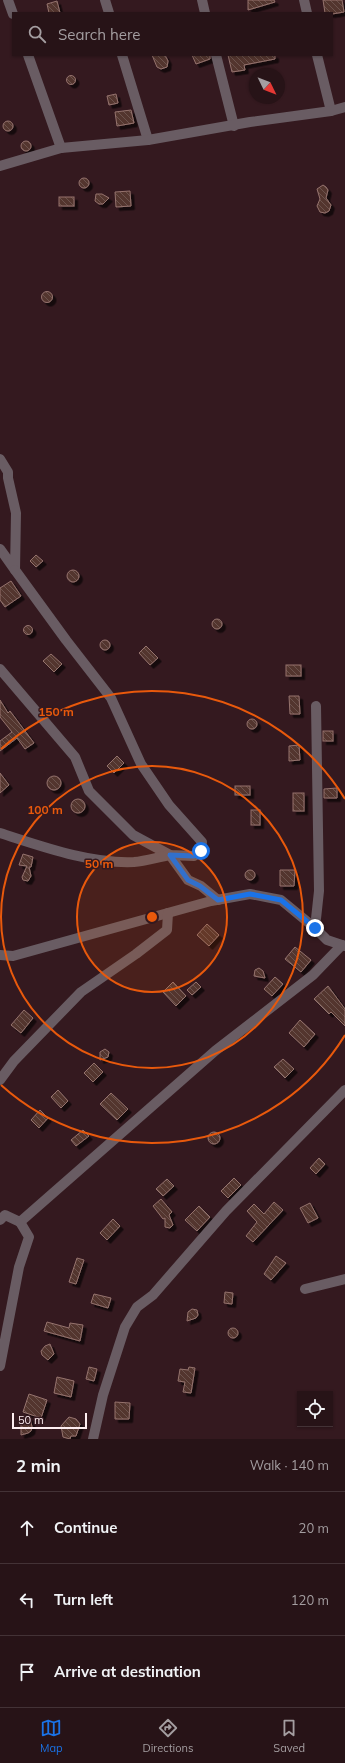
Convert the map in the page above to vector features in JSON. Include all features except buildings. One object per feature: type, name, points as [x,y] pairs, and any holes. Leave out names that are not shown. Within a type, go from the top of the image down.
[{"type":"street","points":[[8,0],[12,12]]},
{"type":"street","points":[[105,0],[109,12]]},
{"type":"street","points":[[202,0],[205,12]]},
{"type":"street","points":[[304,0],[307,12]]},
{"type":"street","points":[[28,56],[61,148]]},
{"type":"street","points":[[122,56],[148,140]]},
{"type":"street","points":[[216,56],[234,126]]},
{"type":"street","points":[[317,56],[331,111]]},
{"type":"street","points":[[0,166],[61,148],[148,140],[331,111],[345,107]]},
{"type":"street","points":[[0,459],[8,472],[16,512],[15,570]]},
{"type":"street","points":[[0,549],[66,640],[111,698],[141,764],[169,805],[202,842],[201,851],[194,856],[170,855],[135,862],[100,860],[36,845],[0,833]]},
{"type":"street","points":[[0,669],[75,757],[89,791],[133,835],[170,855],[188,880],[200,886],[218,900]]},
{"type":"street","points":[[315,928],[319,891],[316,706]]},
{"type":"street","points":[[0,961],[12,956],[168,913],[218,900],[250,894],[281,900],[327,940],[343,946],[313,975],[215,1051],[20,1222]]},
{"type":"street","points":[[0,1080],[14,1061],[81,992],[136,954],[167,930],[168,913]]},
{"type":"street","points":[[0,955],[12,956]]},
{"type":"street","points":[[93,1439],[103,1395],[123,1335],[137,1307],[154,1295],[226,1211],[345,1090]]},
{"type":"street","points":[[0,1220],[5,1215],[20,1222],[29,1237],[19,1267],[0,1366]]},
{"type":"street","points":[[305,1289],[345,1279]]},
{"type":"route","points":[[201,851],[194,856],[170,855],[188,880],[200,886],[218,900],[250,894],[281,900],[315,928]]}]
